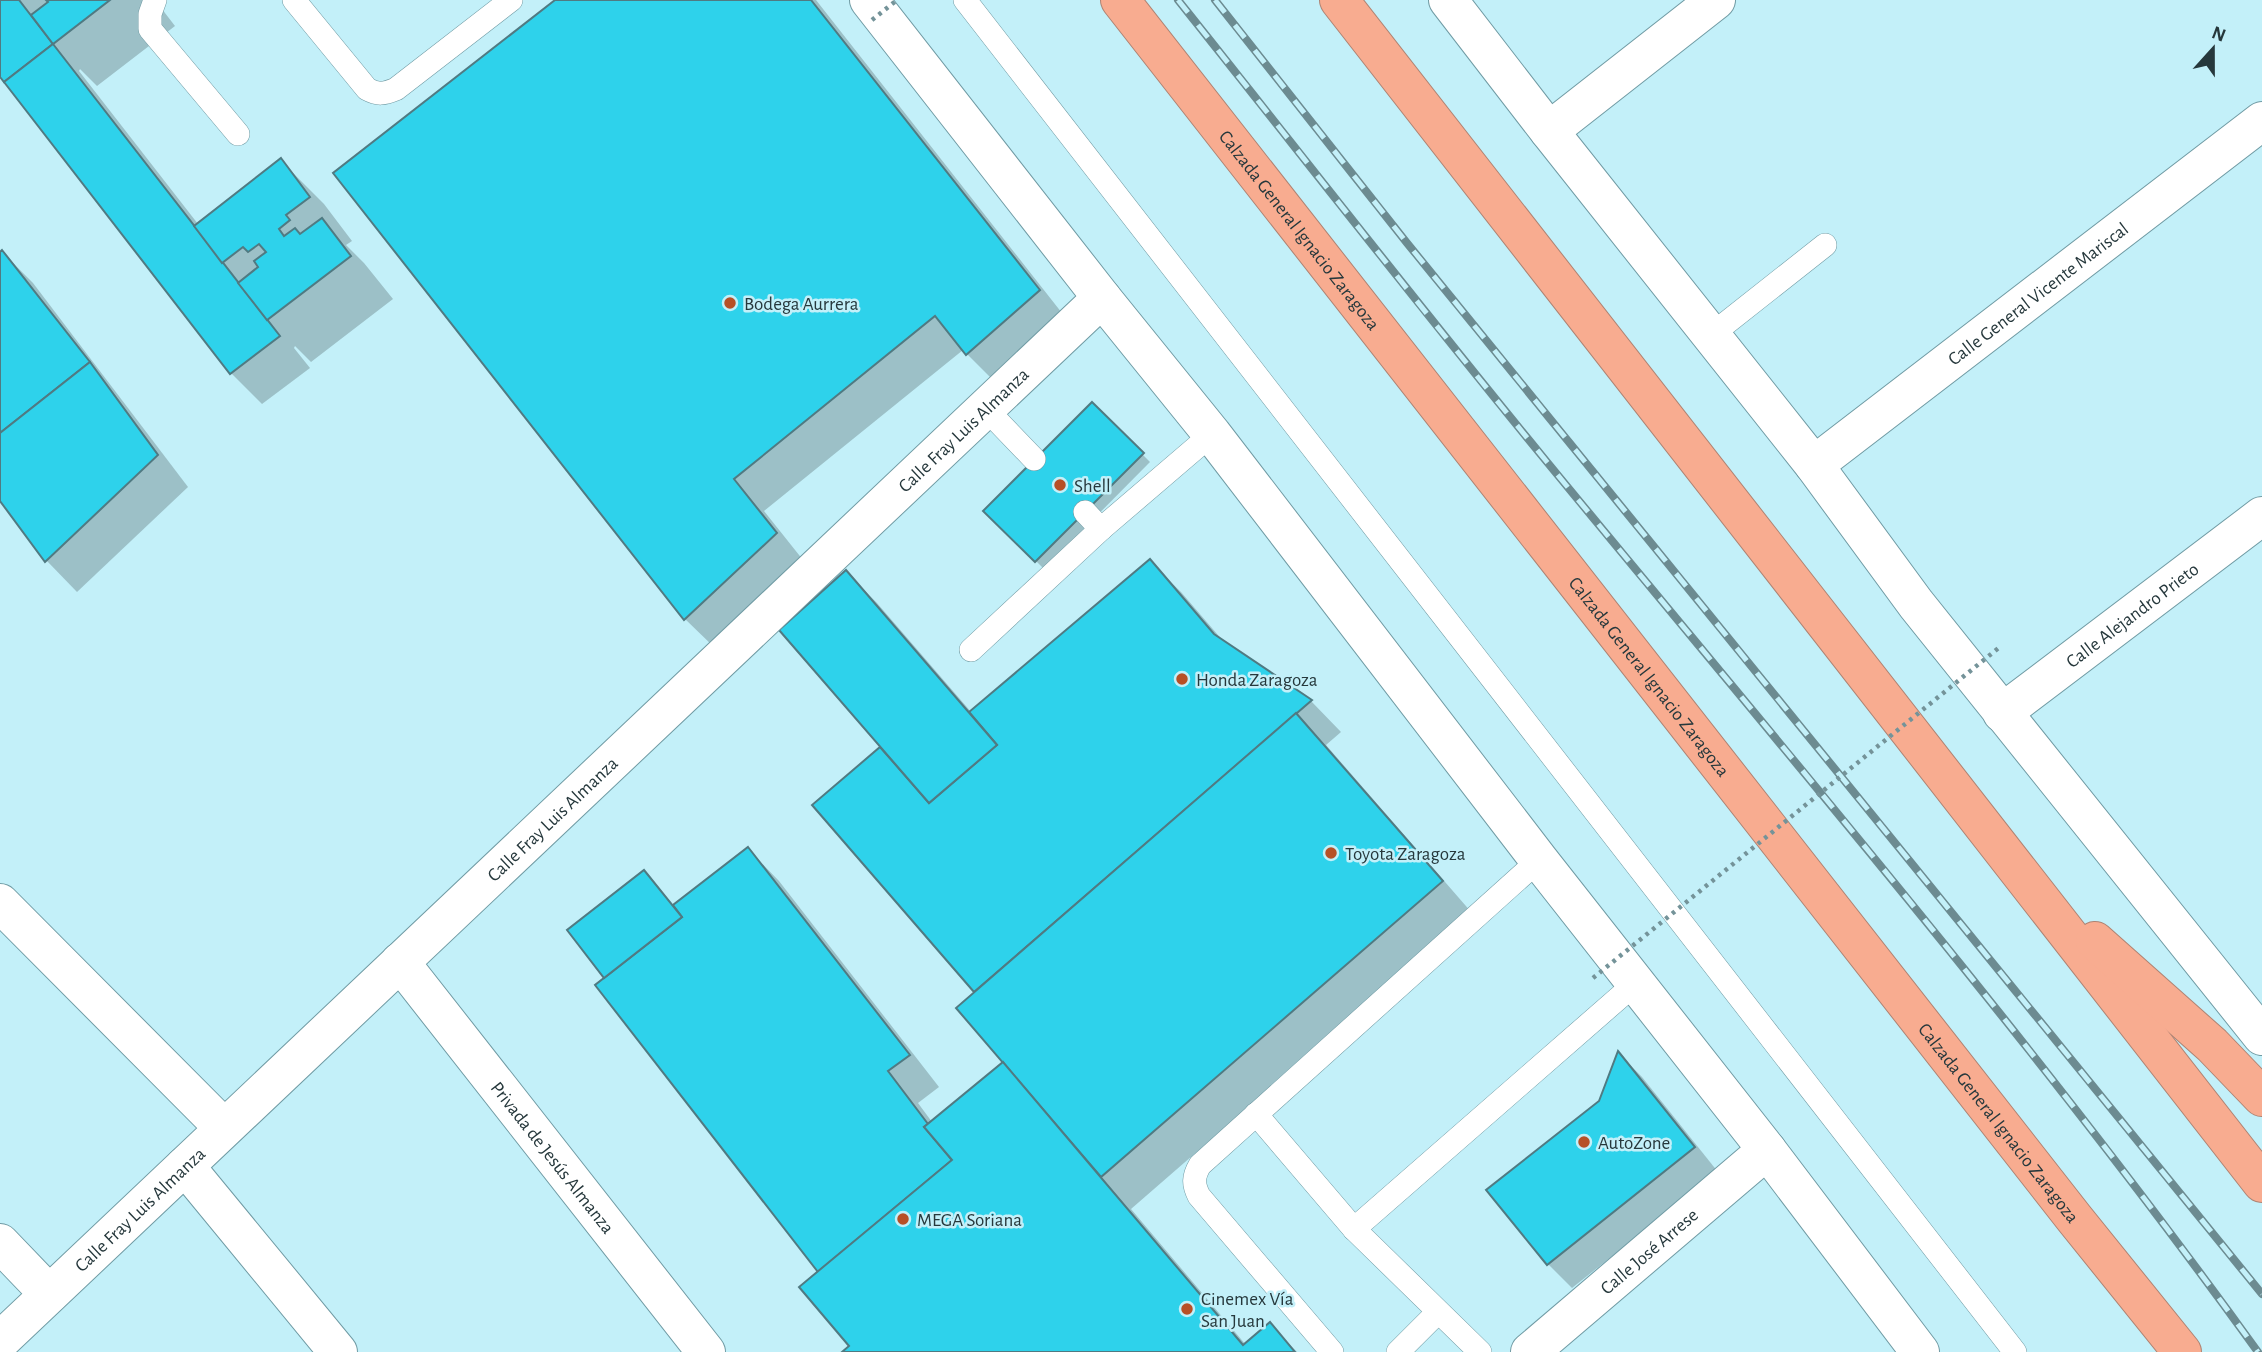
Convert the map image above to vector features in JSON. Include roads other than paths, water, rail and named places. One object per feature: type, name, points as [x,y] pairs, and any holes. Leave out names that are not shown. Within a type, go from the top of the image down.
[{"type":"highway","name":"Calzada General Ignacio Zaragoza","points":[[1120,0],[2074,1218],[2182,1352]]},
{"type":"highway","points":[[1339,0],[2262,1183]]},
{"type":"highway","points":[[2024,880],[2213,1045],[2262,1097]]},
{"type":"street","points":[[1448,0],[1814,465],[1916,604],[2262,1036]]},
{"type":"street","points":[[1549,131],[1716,0]]},
{"type":"street","points":[[870,10],[1212,433],[1920,1352]]},
{"type":"street","name":"Calle General Vicente Mariscal","points":[[1814,465],[2262,121]]},
{"type":"street","name":"Calle Fray Luis Almanza","points":[[0,1340],[1102,298]]},
{"type":"street","name":"Calle Alejandro Prieto","points":[[2002,713],[2262,516]]},
{"type":"street","points":[[0,903],[224,1128]]},
{"type":"street","name":"Privada de Jesús Almanza","points":[[400,962],[706,1352]]},
{"type":"street","name":"Calle José Arrese","points":[[1530,1352],[1767,1150]]},
{"type":"street","points":[[185,1166],[338,1352]]},
{"type":"street","points":[[0,1243],[50,1294]]},
{"type":"lane","points":[[155,0],[150,14],[150,29],[238,134]]},
{"type":"lane","points":[[294,0],[367,89],[376,94],[396,89],[511,0]]},
{"type":"lane","points":[[965,0],[2015,1352]]},
{"type":"lane","points":[[1711,335],[1825,245]]},
{"type":"lane","points":[[985,408],[1034,459]]},
{"type":"lane","points":[[971,650],[1101,528],[1212,433]]},
{"type":"lane","points":[[1084,512],[1101,528]]},
{"type":"lane","points":[[1332,1352],[1199,1196],[1194,1186],[1194,1175],[1200,1165],[1539,860]]},
{"type":"lane","points":[[1354,1229],[1637,982]]},
{"type":"lane","points":[[1256,1114],[1354,1229],[1480,1352]]},
{"type":"lane","points":[[1398,1352],[1438,1312]]},
{"type":"railway","points":[[1178,0],[1500,405],[1999,1012],[2174,1237],[2258,1352]]},
{"type":"railway","points":[[1215,0],[1407,243],[2262,1294]]},
{"type":"place","name":"Bodega Aurrera","points":[[730,303]]},
{"type":"place","name":"Shell","points":[[1060,485]]},
{"type":"place","name":"Honda Zaragoza","points":[[1182,679]]},
{"type":"place","name":"Toyota Zaragoza","points":[[1331,853]]},
{"type":"place","name":"AutoZone","points":[[1584,1142]]},
{"type":"place","name":"MEGA Soriana","points":[[903,1219]]},
{"type":"place","name":"Cinemex Vía San Juan","points":[[1187,1309]]}]
